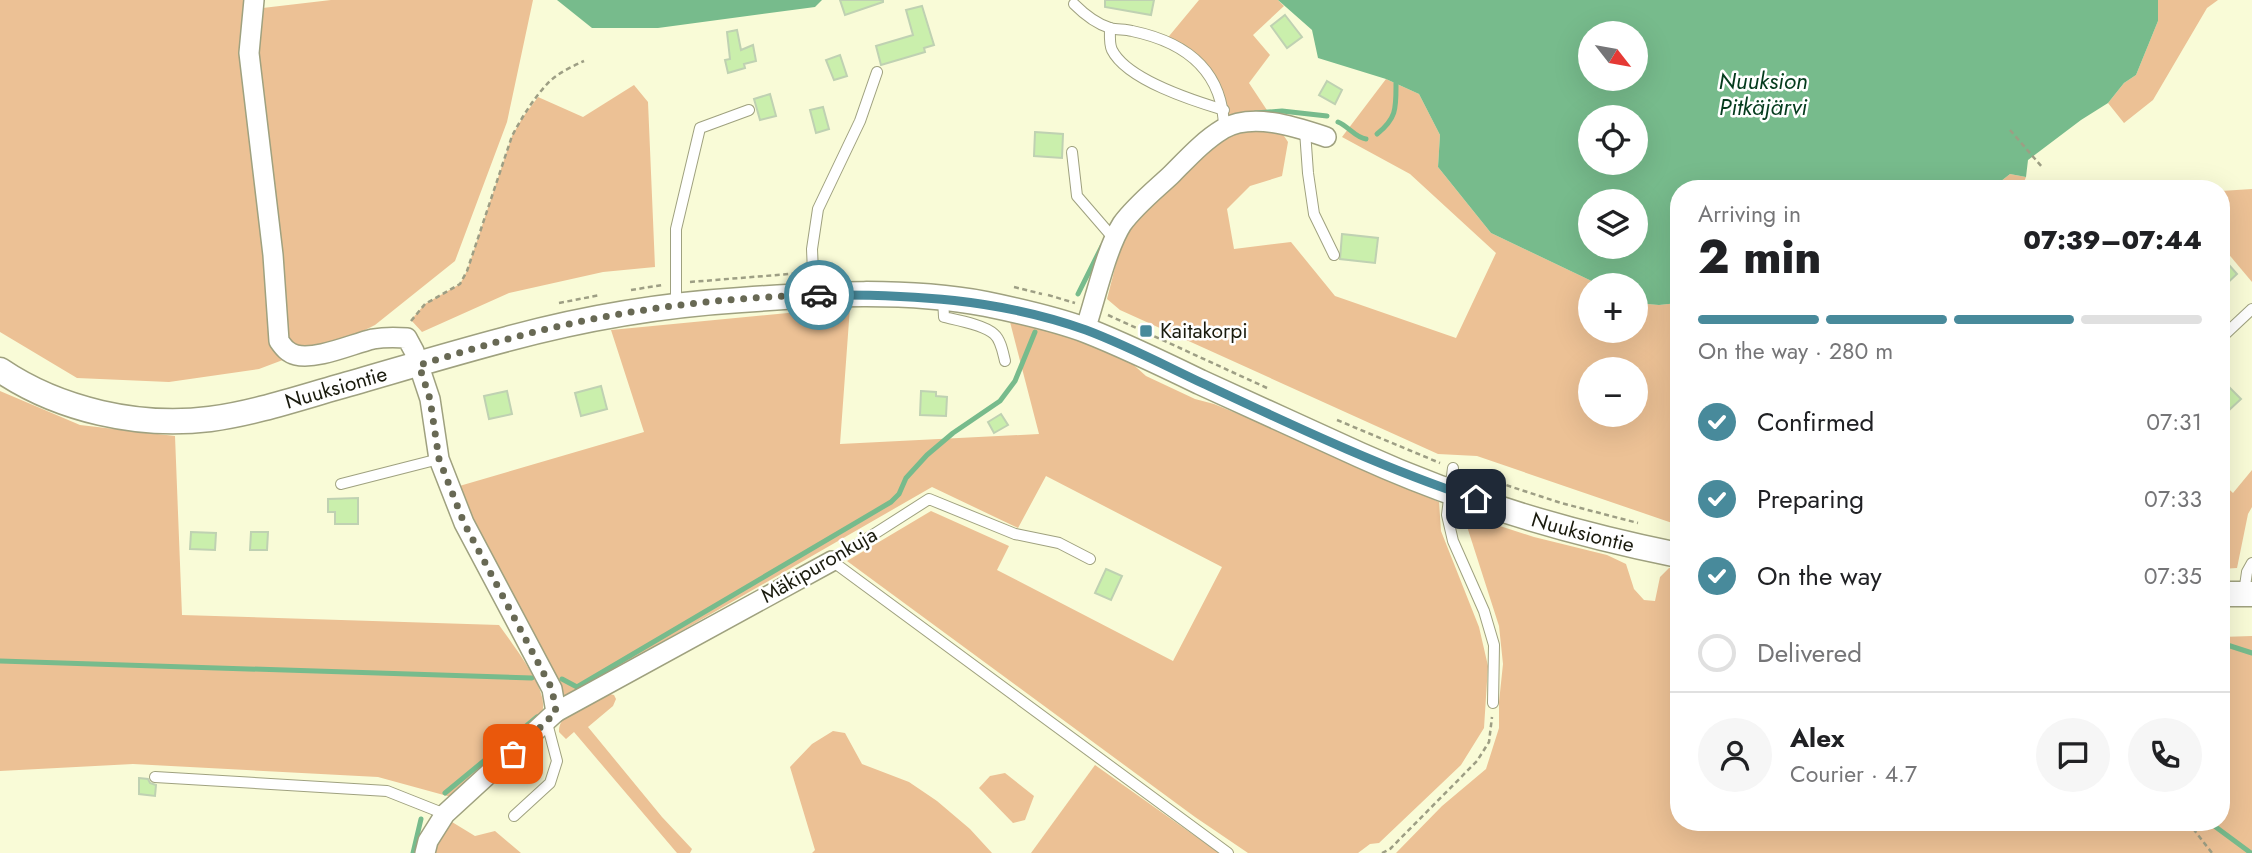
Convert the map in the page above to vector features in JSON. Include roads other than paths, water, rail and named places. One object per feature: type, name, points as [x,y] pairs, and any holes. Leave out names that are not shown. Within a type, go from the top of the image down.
[{"type":"street","points":[[254,0],[249,53],[273,255],[279,341],[286,350],[296,355],[313,356],[375,339],[391,336],[407,338],[430,399],[439,459],[464,523],[552,689],[552,718]]},
{"type":"street","points":[[1089,319],[1121,225],[1202,145],[1224,119],[1305,130],[1326,137]]},
{"type":"street","name":"Nuuksiontie","points":[[0,370],[58,400],[113,416],[160,420],[208,419],[278,405],[675,294],[814,284],[881,295],[943,298],[1089,319],[1142,354],[1365,458],[1451,479],[1555,526],[1670,553]]},
{"type":"street","name":"Mäkipuronkuja","points":[[425,853],[428,841],[445,814],[552,718],[832,561]]},
{"type":"lane","points":[[1074,4],[1082,12],[1110,28],[1166,41],[1197,60],[1217,87],[1224,119]]},
{"type":"lane","points":[[1110,28],[1112,50],[1126,66],[1224,119]]},
{"type":"lane","points":[[814,284],[813,249],[818,209],[860,121],[877,72]]},
{"type":"lane","points":[[675,294],[676,229],[701,128],[749,110]]},
{"type":"lane","points":[[1305,130],[1314,214],[1334,255]]},
{"type":"lane","points":[[1072,152],[1077,195],[1115,240]]},
{"type":"lane","points":[[943,298],[944,317],[976,325],[994,334],[1002,348],[1005,361]]},
{"type":"lane","points":[[2230,330],[2252,309]]},
{"type":"lane","points":[[341,484],[439,459]]},
{"type":"lane","points":[[1451,479],[1447,515],[1453,541],[1484,611],[1494,645],[1493,704]]},
{"type":"lane","name":"Mäkipuronkuja","points":[[832,561],[929,499],[1015,534],[1059,543],[1090,559]]},
{"type":"lane","points":[[832,561],[1228,853]]},
{"type":"lane","points":[[2239,594],[2252,564]]},
{"type":"lane","points":[[514,816],[550,783],[557,761],[552,718]]},
{"type":"lane","points":[[155,777],[387,791],[445,814]]},
{"type":"water","points":[[557,0],[822,0],[815,7],[658,28],[592,28]]},
{"type":"water","name":"Nuuksion Pitkäjärvi","points":[[1278,0],[2158,0],[2158,21],[2136,75],[2124,83],[2108,103],[2028,160],[2026,177],[2010,174],[2002,180],[1670,180],[1670,304],[1659,305],[1648,304],[1648,273],[1578,275],[1491,233],[1438,167],[1440,135],[1419,94],[1386,79],[1318,58],[1312,30]]},
{"type":"waterway","points":[[1377,134],[1394,112],[1396,83]]},
{"type":"waterway","points":[[1255,113],[1282,111],[1327,116]]},
{"type":"waterway","points":[[1338,122],[1366,139]]},
{"type":"waterway","points":[[1078,294],[1102,246]]},
{"type":"waterway","points":[[562,679],[577,687],[891,502],[899,494],[906,478],[927,455],[953,433],[1000,401],[1015,381],[1035,332]]},
{"type":"waterway","points":[[2230,646],[2252,653]]},
{"type":"waterway","points":[[0,661],[532,678]]},
{"type":"waterway","points":[[445,793],[537,717]]},
{"type":"waterway","points":[[413,853],[421,819]]},
{"type":"waterway","points":[[2221,831],[2251,853]]},
{"type":"place","name":"Kaitakorpi","points":[[1146,331]]}]
